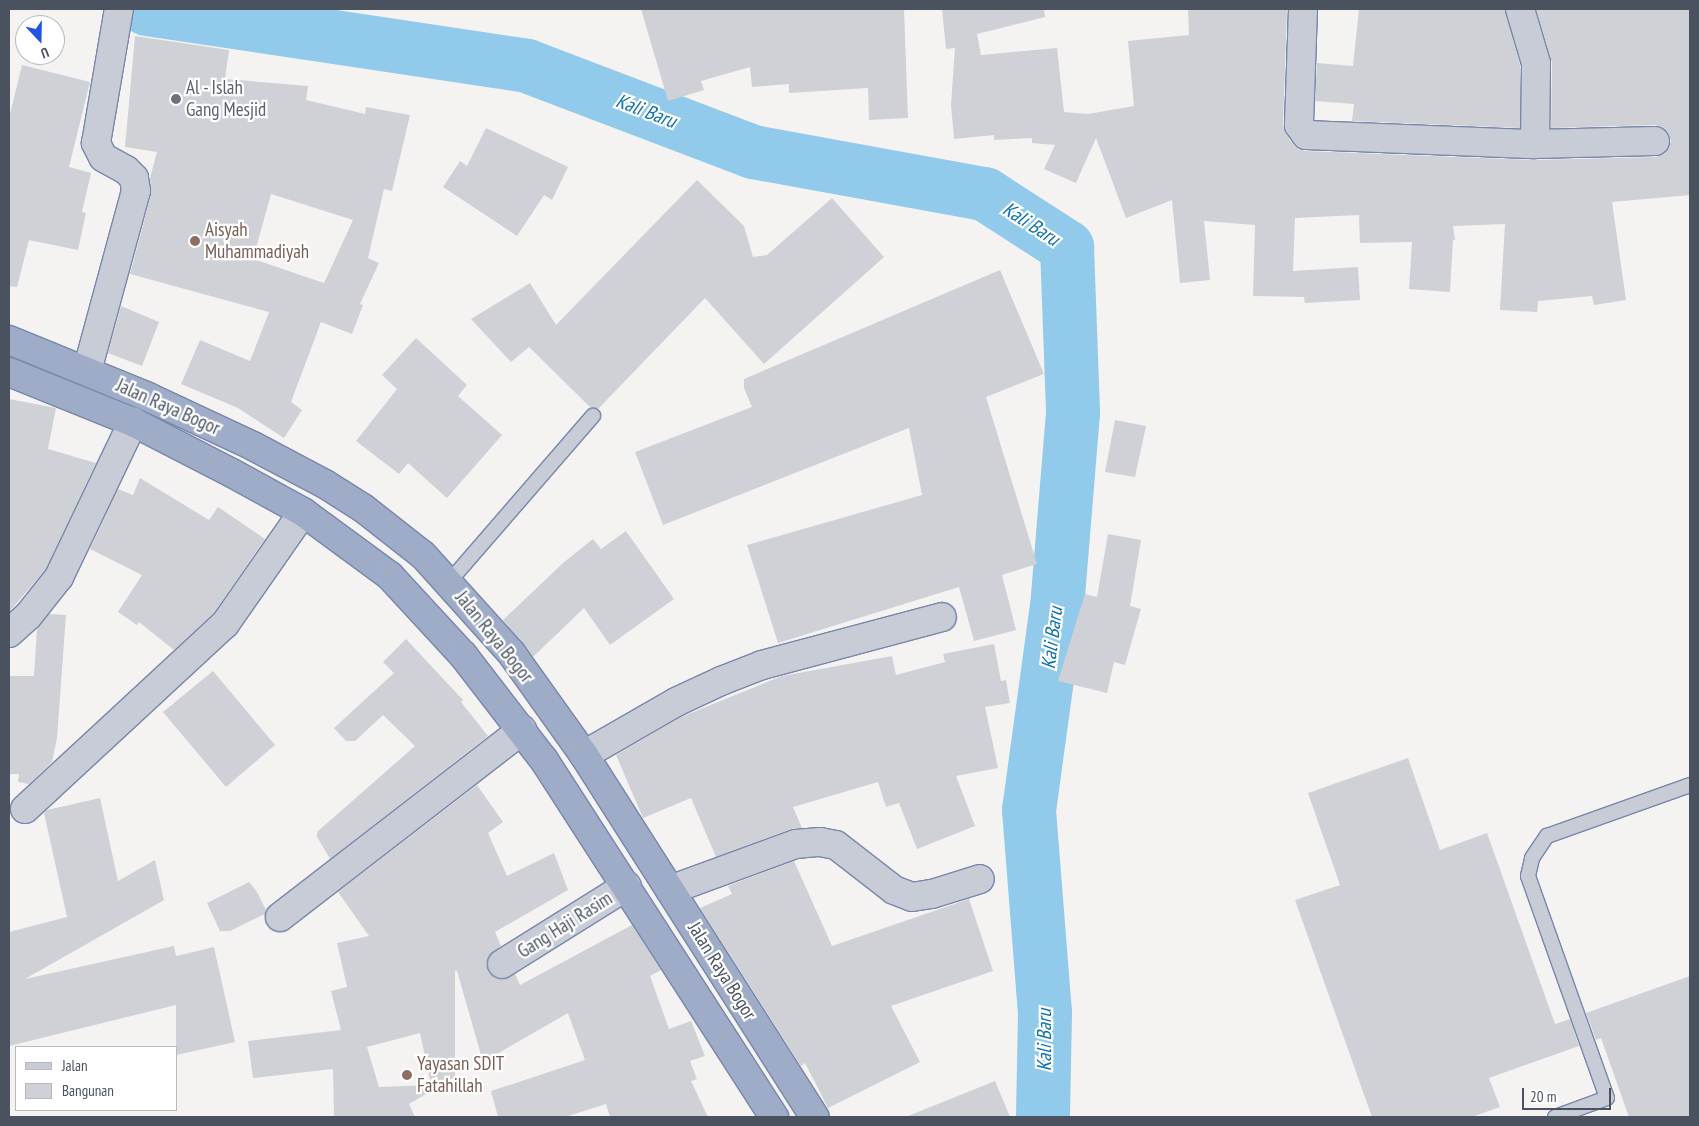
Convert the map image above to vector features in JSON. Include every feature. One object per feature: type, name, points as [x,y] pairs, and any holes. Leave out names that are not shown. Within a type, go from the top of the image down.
[{"type":"highway","name":"Jalan Raya Bogor","points":[[9,340],[87,371],[253,446],[325,484],[363,508],[423,555],[512,654],[584,755],[815,1117]]},
{"type":"highway","name":"Jalan Raya Bogor","points":[[9,372],[133,422],[303,512],[390,576],[463,655],[522,730],[627,886],[774,1117]]},
{"type":"street","points":[[1302,9],[1299,125],[1306,135],[1535,144],[1655,141]]},
{"type":"street","points":[[1520,9],[1536,63],[1535,144]]},
{"type":"street","points":[[87,371],[136,191],[134,178],[126,170],[103,156],[96,143],[116,19]]},
{"type":"street","points":[[9,633],[28,616],[59,577],[133,422]]},
{"type":"street","points":[[25,809],[225,624],[303,512]]},
{"type":"street","points":[[584,755],[676,702],[721,681],[762,665],[942,617]]},
{"type":"street","points":[[280,917],[522,730]]},
{"type":"street","points":[[670,890],[796,844],[820,842],[836,845],[894,890],[912,897],[932,894],[980,879]]},
{"type":"street","name":"Gang Haji Rasim","points":[[502,964],[627,886]]},
{"type":"lane","points":[[449,582],[593,416]]},
{"type":"lane","points":[[1555,1117],[1607,1098],[1528,876],[1532,858],[1548,836],[1690,785]]},
{"type":"building","points":[[641,9],[904,9],[908,118],[869,120],[868,88],[789,93],[789,84],[752,87],[750,67],[701,81],[704,90],[668,101]]},
{"type":"building","points":[[942,9],[1044,9],[1045,17],[977,34],[981,55],[1057,48],[1064,112],[1088,114],[1134,106],[1128,41],[1189,35],[1188,9],[1287,9],[1283,124],[1286,134],[1295,147],[1305,151],[1535,160],[1655,157],[1664,154],[1671,141],[1668,132],[1662,127],[1655,125],[1551,128],[1552,63],[1536,9],[1690,9],[1690,195],[1612,202],[1626,300],[1594,305],[1592,296],[1538,301],[1537,312],[1500,310],[1505,224],[1453,226],[1455,240],[1453,240],[1450,292],[1409,289],[1412,242],[1360,243],[1359,215],[1295,218],[1293,271],[1358,267],[1360,300],[1305,303],[1304,297],[1253,296],[1255,225],[1204,221],[1210,280],[1180,283],[1172,200],[1126,218],[1096,138],[1076,183],[1044,169],[1055,145],[1032,143],[1032,138],[994,140],[994,135],[954,139],[951,105],[955,48],[946,49]]},
{"type":"building","points":[[1359,9],[1505,9],[1520,65],[1520,128],[1352,121],[1354,104],[1315,101],[1317,63],[1353,66]]},
{"type":"building","points":[[135,36],[229,50],[225,79],[308,86],[306,100],[365,114],[366,107],[410,115],[392,191],[384,189],[368,258],[379,263],[360,304],[363,305],[352,334],[321,322],[291,402],[302,410],[284,438],[238,408],[181,384],[200,340],[250,361],[269,312],[130,274],[151,195],[150,178],[157,152],[125,147]],"holes":[[[271,194],[353,220],[324,283],[253,259]]]},
{"type":"building","points":[[22,65],[90,82],[69,167],[91,173],[82,212],[86,213],[78,250],[29,240],[17,287],[9,286],[9,118]]},
{"type":"building","points":[[486,128],[568,167],[552,200],[544,195],[517,236],[443,187],[460,161],[467,166]]},
{"type":"building","points":[[697,180],[744,226],[753,257],[767,255],[832,198],[884,257],[764,364],[705,298],[598,409],[591,408],[529,347],[511,362],[471,319],[530,283],[556,325]]},
{"type":"building","points":[[1000,270],[1044,374],[986,397],[1037,564],[1002,575],[1016,630],[974,641],[959,587],[778,643],[747,545],[922,495],[909,428],[663,525],[635,452],[752,407],[744,388],[744,379]]},
{"type":"building","points":[[121,306],[159,322],[142,366],[108,353]]},
{"type":"building","points":[[416,338],[467,385],[458,396],[502,435],[447,498],[408,463],[399,474],[356,441],[397,389],[382,375]]},
{"type":"building","points":[[9,399],[56,408],[48,449],[96,463],[46,569],[9,612]]},
{"type":"building","points":[[1115,420],[1146,426],[1135,477],[1105,472]]},
{"type":"building","points":[[140,478],[209,520],[218,507],[265,539],[213,614],[174,650],[139,622],[137,625],[118,612],[142,575],[90,549],[118,489],[133,495]]},
{"type":"building","points":[[626,531],[674,599],[610,645],[584,608],[533,657],[503,620],[563,563],[593,539],[601,549]]},
{"type":"building","points":[[1108,534],[1141,540],[1130,606],[1141,609],[1125,665],[1114,662],[1107,693],[1058,681],[1085,594],[1097,597]]},
{"type":"building","points":[[49,614],[66,615],[57,738],[52,762],[29,784],[18,782],[19,774],[9,774],[9,676],[34,676],[37,629]]},
{"type":"building","points":[[406,639],[463,700],[461,702],[488,736],[330,859],[316,835],[318,834],[317,832],[415,746],[383,715],[355,741],[346,741],[334,728],[394,673],[383,662]]},
{"type":"building","points":[[994,644],[1001,681],[1006,680],[1010,703],[985,707],[998,768],[956,776],[975,826],[917,849],[899,803],[886,807],[878,782],[793,807],[802,828],[791,829],[716,857],[691,798],[643,818],[616,755],[681,717],[782,676],[892,656],[896,675],[945,662],[943,654]]},
{"type":"building","points":[[213,671],[275,745],[226,787],[163,712]]},
{"type":"building","points":[[1408,758],[1440,850],[1487,833],[1555,1024],[1570,1019],[1579,1046],[1489,1078],[1500,1107],[1472,1117],[1372,1117],[1295,900],[1340,885],[1308,793]]},
{"type":"building","points":[[477,785],[503,822],[488,833],[507,876],[554,853],[568,890],[495,932],[501,946],[488,957],[486,965],[489,973],[494,978],[502,980],[515,974],[520,985],[632,925],[661,970],[650,976],[669,1029],[691,1021],[705,1056],[690,1061],[697,1079],[691,1081],[708,1117],[610,1117],[606,1104],[565,1117],[498,1117],[491,1091],[585,1060],[568,1013],[483,1062],[457,971],[455,971],[455,1077],[409,1104],[415,1117],[334,1117],[333,1069],[253,1078],[248,1041],[341,1030],[331,991],[347,987],[337,943],[369,936],[338,892]],"holes":[[[420,1033],[431,1085],[379,1087],[367,1047]]]},
{"type":"building","points":[[100,798],[118,881],[155,860],[164,900],[25,979],[174,946],[176,956],[214,947],[235,1042],[178,1055],[178,1046],[176,1046],[176,1005],[9,1046],[9,932],[67,917],[44,813],[47,810]]},
{"type":"building","points":[[794,861],[832,946],[969,899],[993,971],[891,1006],[920,1062],[828,1108],[805,1063],[801,1066],[700,908],[732,894],[728,886]]},
{"type":"building","points":[[249,882],[257,892],[266,910],[265,914],[230,931],[220,931],[207,903]]},
{"type":"building","points":[[1690,976],[1690,1117],[1629,1117],[1601,1038],[1596,1040],[1586,1013]]},
{"type":"building","points":[[995,1081],[1010,1117],[908,1117],[908,1116]]},
{"type":"waterway","name":"Kali Baru","points":[[147,9],[527,66],[753,152],[985,194],[1067,247],[1073,413],[1057,606],[1029,810],[1045,1012],[1043,1117]]},
{"type":"place","name":"Al - Islah Gang Mesjid","points":[[176,99]]},
{"type":"place","name":"Aisyah Muhammadiyah","points":[[195,241]]},
{"type":"place","name":"Yayasan SDIT Fatahillah","points":[[407,1075]]}]
